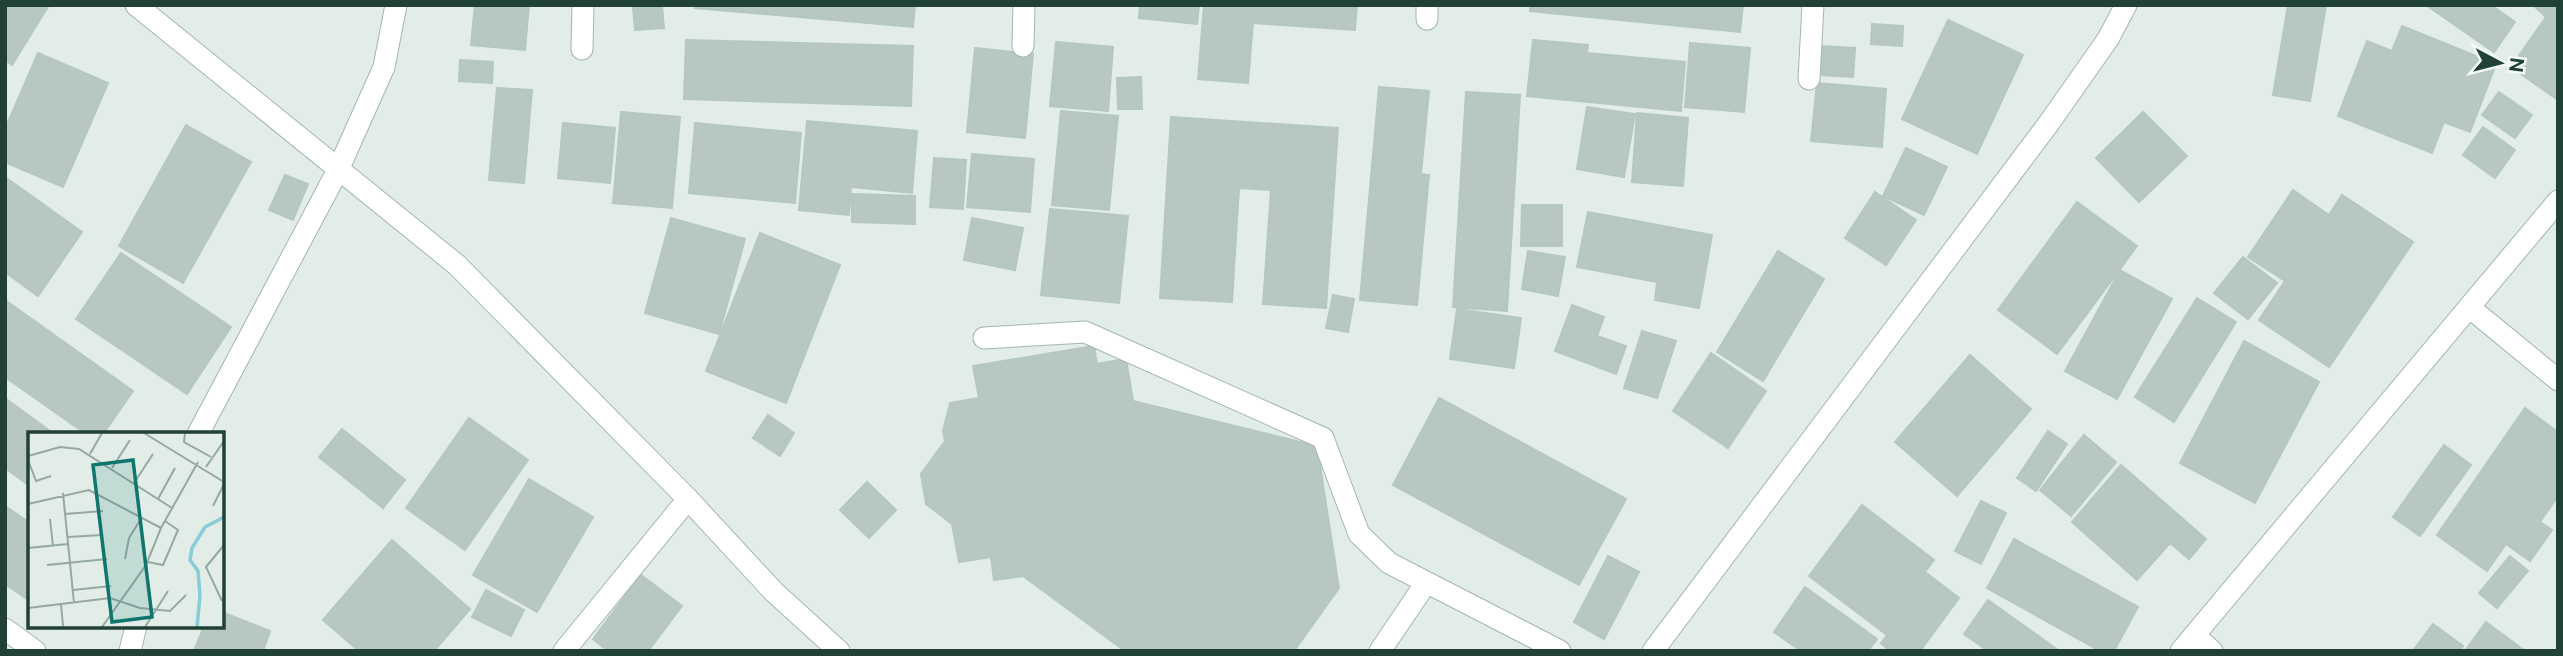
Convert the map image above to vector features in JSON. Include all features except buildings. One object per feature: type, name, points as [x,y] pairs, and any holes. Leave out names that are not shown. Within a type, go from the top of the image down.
[{"type":"street","points":[[136,5],[457,265],[688,499],[774,592],[839,651]]},
{"type":"street","points":[[199,432],[338,170],[384,68],[396,5]]},
{"type":"street","points":[[582,49],[583,5]]},
{"type":"street","points":[[1023,46],[1024,5]]},
{"type":"street","points":[[1809,79],[1813,5]]},
{"type":"street","points":[[1653,651],[2049,123],[2108,39],[2126,5]]},
{"type":"street","points":[[2212,651],[2188,643],[2558,201]]},
{"type":"street","points":[[2469,307],[2558,380]]},
{"type":"street","points":[[984,338],[1085,332],[1323,438],[1359,534],[1389,563],[1560,651]]},
{"type":"street","points":[[564,651],[688,499]]},
{"type":"street","points":[[1380,651],[1426,583]]},
{"type":"street","points":[[130,651],[136,628]]},
{"type":"street","points":[[5,629],[35,651]]}]
